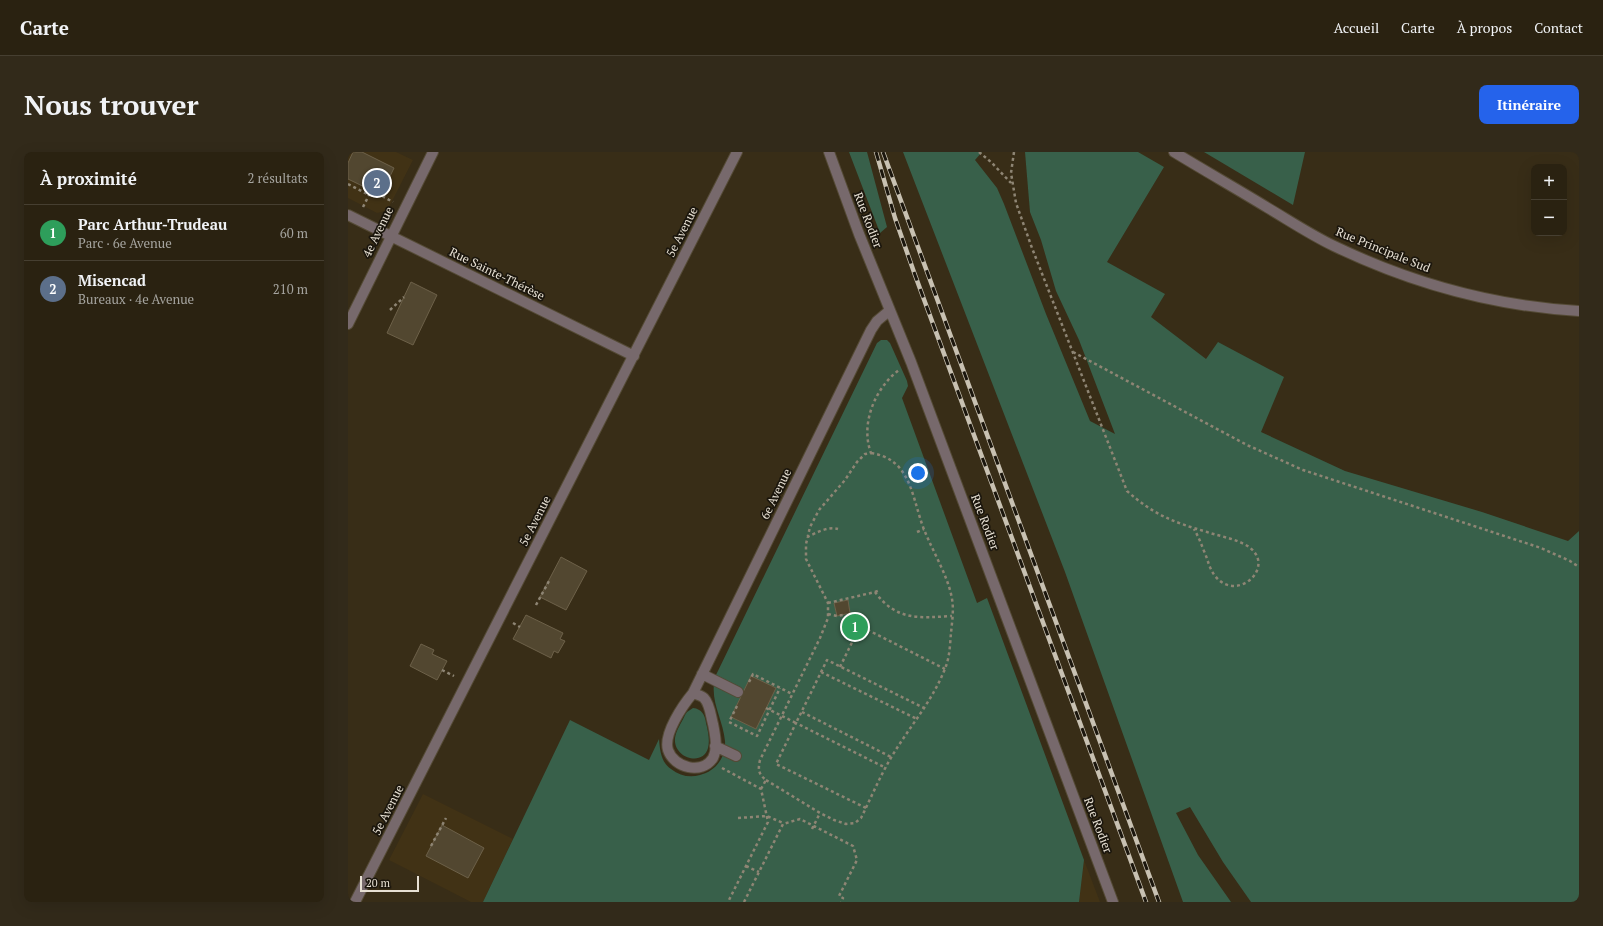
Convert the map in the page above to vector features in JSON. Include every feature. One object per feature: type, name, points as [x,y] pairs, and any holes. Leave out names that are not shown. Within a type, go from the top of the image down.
[{"type":"street","name":"4e Avenue","points":[[348,324],[433,152]]},
{"type":"street","name":"5e Avenue","points":[[356,902],[737,152]]},
{"type":"street","name":"Rue Rodier","points":[[829,152],[889,311],[911,362],[1113,902]]},
{"type":"street","name":"Rue Principale Sud","points":[[1174,152],[1307,231],[1359,257],[1393,271],[1454,291],[1484,298],[1516,304],[1579,311]]},
{"type":"street","name":"Rue Sainte-Thérèse","points":[[348,215],[634,356]]},
{"type":"street","name":"6e Avenue","points":[[715,746],[712,758],[696,768],[679,764],[672,758],[668,750],[667,742],[669,734],[683,704],[693,693],[868,335],[877,320],[889,311]]},
{"type":"street","points":[[702,674],[741,693]]},
{"type":"street","points":[[693,693],[704,698],[713,726],[715,746],[736,756]]},
{"type":"path","points":[[978,152],[991,162],[1012,184]]},
{"type":"path","points":[[1014,152],[1011,173],[1016,203],[1032,248],[1127,491],[1149,510],[1177,524],[1230,538],[1246,545],[1258,555],[1259,563],[1257,573],[1244,585],[1235,586],[1224,584],[1216,577],[1209,565],[1194,529]]},
{"type":"path","points":[[348,184],[369,195],[371,190],[405,208]]},
{"type":"path","points":[[390,310],[404,297]]},
{"type":"path","points":[[1073,352],[1247,445],[1303,470],[1519,540],[1570,561],[1579,567]]},
{"type":"path","points":[[871,453],[868,439],[868,429],[873,406],[882,386],[901,368]]},
{"type":"path","points":[[871,453],[890,458],[899,466],[908,480],[924,528],[952,599],[950,645],[945,669],[924,708],[891,757],[861,818],[854,824],[846,824],[820,813],[766,780],[761,776],[758,769],[760,760],[820,638],[828,614],[828,603],[807,563],[807,537],[814,518],[824,503],[845,480],[857,462],[865,454],[871,453]]},
{"type":"path","points":[[807,537],[834,528],[838,529]]},
{"type":"path","points":[[917,532],[924,528]]},
{"type":"path","points":[[536,605],[549,581]]},
{"type":"path","points":[[828,603],[880,590]]},
{"type":"path","points":[[875,592],[889,608],[905,615],[914,617],[952,616]]},
{"type":"path","points":[[828,614],[837,616],[843,614],[844,619],[945,669]]},
{"type":"path","points":[[840,667],[860,626]]},
{"type":"path","points":[[866,808],[776,764],[827,660],[924,708]]},
{"type":"path","points":[[821,672],[917,719]]},
{"type":"path","points":[[780,688],[768,708],[757,736],[729,722],[741,693],[753,674],[792,694]]},
{"type":"path","points":[[768,708],[886,768]]},
{"type":"path","points":[[802,712],[891,757]]},
{"type":"path","points":[[717,766],[761,789]]},
{"type":"path","points":[[728,902],[768,822],[761,789],[766,780]]},
{"type":"path","points":[[812,829],[820,813]]},
{"type":"path","points":[[738,818],[766,816],[783,824],[800,819],[853,846],[857,860],[839,896],[843,898],[841,902]]},
{"type":"path","points":[[431,846],[446,818]]},
{"type":"path","points":[[744,902],[783,824]]},
{"type":"path","points":[[746,866],[759,872]]},
{"type":"shaded area","points":[[348,152],[396,152],[413,160],[389,207],[385,211],[377,213],[348,198]]},
{"type":"shaded area","points":[[423,794],[513,839],[483,902],[471,902],[389,860]]},
{"type":"shaded area","points":[[1084,860],[1100,902],[1079,902]]},
{"type":"green space","points":[[849,152],[867,152],[887,227],[880,233]]},
{"type":"green space","points":[[903,152],[982,152],[975,160],[997,188],[1090,421],[1115,434],[1079,340],[1056,291],[1041,240],[1030,212],[1025,152],[1138,152],[1164,167],[1107,262],[1165,294],[1151,317],[1206,359],[1218,342],[1284,377],[1261,432],[1345,471],[1482,512],[1568,541],[1579,531],[1579,902],[1251,902],[1223,862],[1190,807],[1176,813],[1198,855],[1231,902],[1183,902],[1065,572]]},
{"type":"green space","points":[[1204,152],[1305,152],[1293,205]]},
{"type":"green space","points":[[881,340],[887,340],[890,343],[907,381],[908,386],[902,398],[977,603],[987,598],[1084,860],[1079,902],[483,902],[570,720],[649,760],[659,739],[663,760],[671,769],[681,775],[696,776],[706,773],[715,767],[722,758],[725,741],[715,700],[714,684],[716,675],[877,343]]},
{"type":"green space","points":[[693,708],[701,711],[704,715],[709,745],[705,754],[700,757],[689,758],[679,751],[675,738],[685,715]]},
{"type":"building","points":[[353,152],[362,152],[394,168],[381,195],[348,179],[348,163]]},
{"type":"building","points":[[411,282],[437,295],[413,345],[387,333]]},
{"type":"building","points":[[561,557],[587,571],[566,610],[540,597]]},
{"type":"building","points":[[848,600],[850,613],[837,616],[834,603]]},
{"type":"building","points":[[526,615],[563,633],[560,639],[565,641],[558,653],[554,651],[551,658],[513,639]]},
{"type":"building","points":[[421,644],[434,650],[432,654],[447,661],[437,680],[410,666]]},
{"type":"building","points":[[751,676],[776,688],[756,729],[731,717]]},
{"type":"building","points":[[442,825],[484,848],[468,878],[426,856]]},
{"type":"railway","points":[[876,152],[895,218],[915,275],[1146,902]]},
{"type":"railway","points":[[883,152],[1159,902]]},
{"type":"place","name":"Misencad","points":[[377,183]]},
{"type":"place","name":"Parc Arthur-Trudeau","points":[[855,627]]}]
